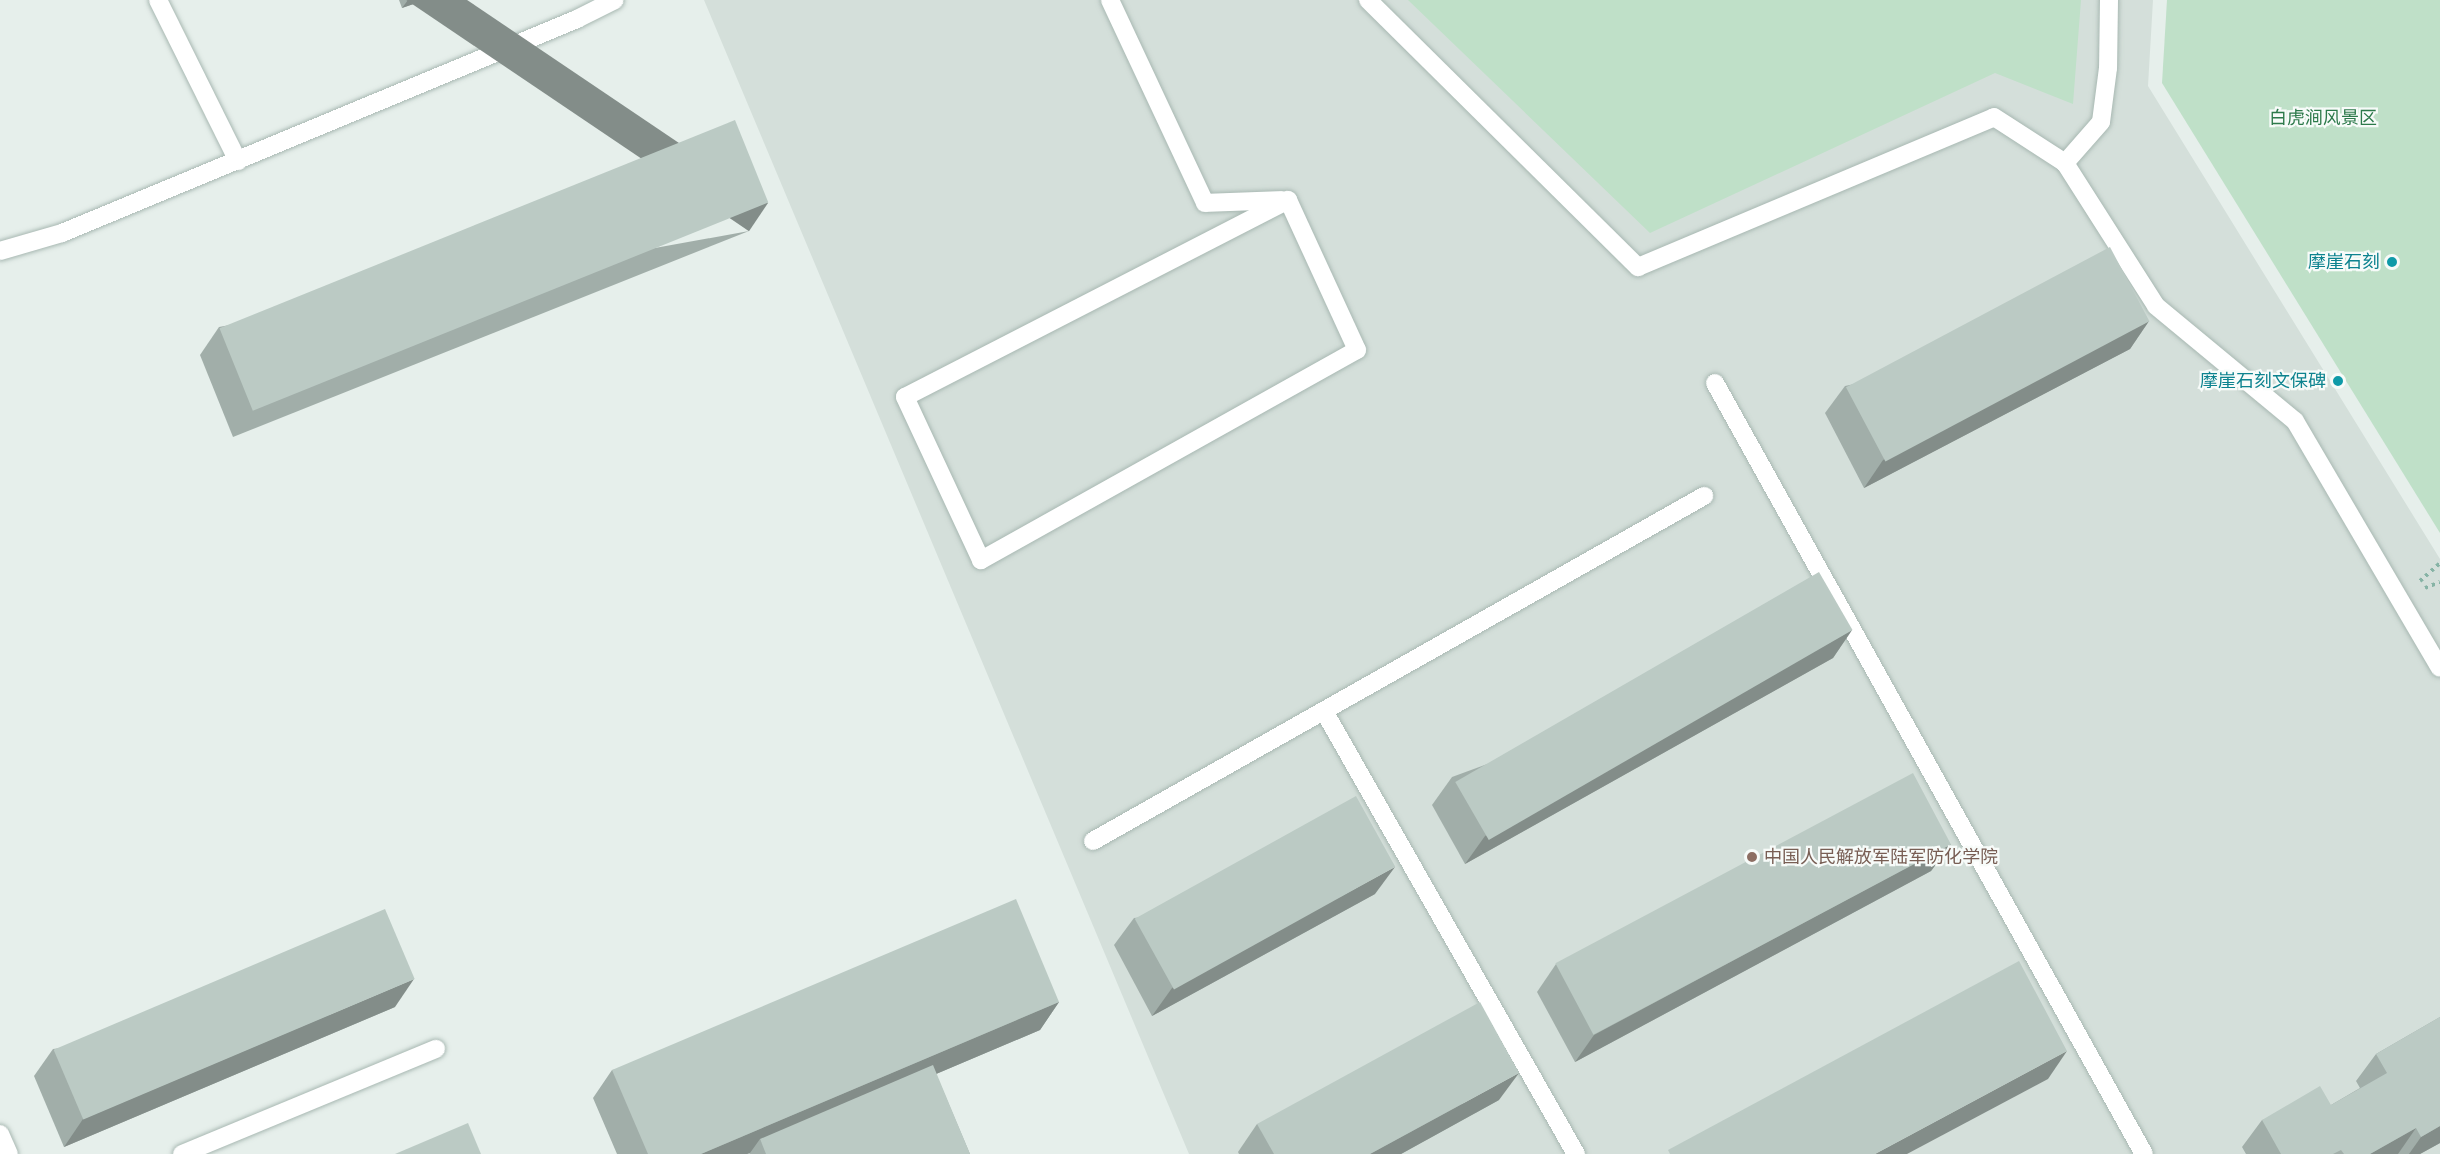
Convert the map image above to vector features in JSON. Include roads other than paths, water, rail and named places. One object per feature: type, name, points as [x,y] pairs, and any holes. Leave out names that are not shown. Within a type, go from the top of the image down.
[{"type":"street","points":[[158,0],[238,161]]},
{"type":"street","points":[[0,251],[62,233],[577,19],[615,0]]},
{"type":"street","points":[[1110,0],[1205,203],[1288,200]]},
{"type":"street","points":[[1368,0],[1638,267],[1994,117],[2065,163],[2156,306],[2295,421],[2440,668]]},
{"type":"street","points":[[2065,163],[2101,122],[2109,68],[2109,0]]},
{"type":"street","points":[[1288,200],[1357,350],[981,560],[905,397],[1288,200]]},
{"type":"street","points":[[1715,383],[2144,1154]]},
{"type":"street","points":[[1093,841],[1704,496]]},
{"type":"street","points":[[1324,711],[1576,1154]]},
{"type":"street","points":[[182,1154],[436,1049]]},
{"type":"street","points":[[0,1134],[9,1154]]},
{"type":"place","name":"摩崖石刻","points":[[2392,262]]},
{"type":"place","name":"摩崖石刻文保碑","points":[[2338,381]]},
{"type":"place","name":"中国人民解放军陆军防化学院","points":[[1752,857]]},
{"type":"park label","name":"白虎涧风景区","points":[[2323,118]]}]
